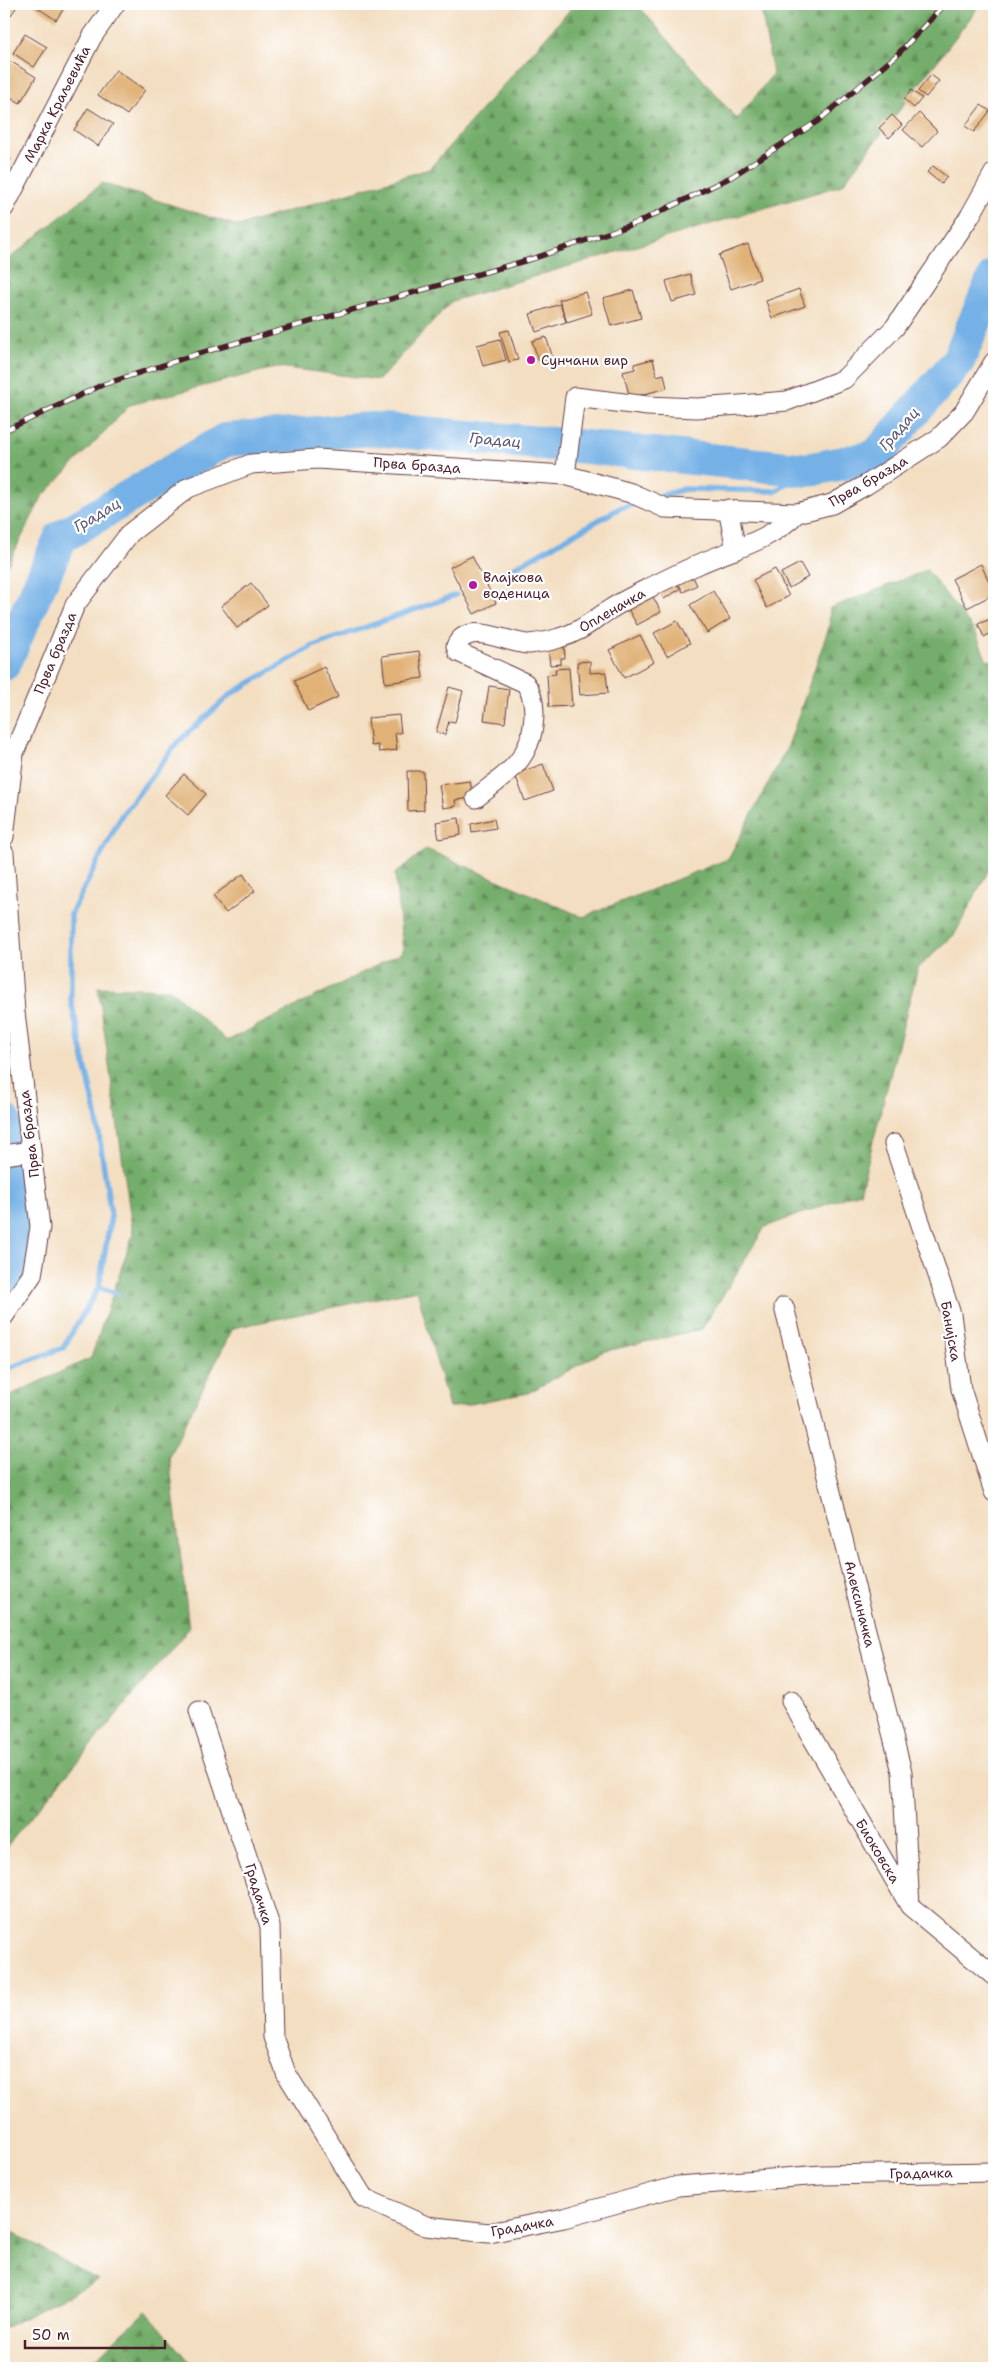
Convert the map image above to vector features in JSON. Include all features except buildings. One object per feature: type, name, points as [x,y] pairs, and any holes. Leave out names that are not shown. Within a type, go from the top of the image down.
[{"type":"street","name":"Марка Краљевића","points":[[4,208],[92,37],[115,4]]},
{"type":"street","points":[[566,468],[575,397],[648,406],[697,408],[787,401],[844,379],[895,327],[970,216],[994,173]]},
{"type":"street","name":"Прва бразда","points":[[4,837],[14,753],[75,605],[130,533],[188,488],[251,464],[317,459],[566,468],[632,493],[656,505],[677,509],[728,509],[767,513],[797,513],[832,504],[874,480],[939,438],[964,412],[994,362]]},
{"type":"street","points":[[728,509],[736,550]]},
{"type":"street","name":"Опленачка","points":[[476,798],[501,778],[524,753],[535,710],[530,690],[525,683],[458,652],[456,646],[458,642],[464,637],[479,634],[529,644],[559,638],[588,626],[609,610],[698,564],[756,543],[784,526],[797,513]]},
{"type":"street","name":"Прва бразда","points":[[4,852],[15,1012],[40,1227],[32,1275],[4,1316]]},
{"type":"street","name":"Банијска","points":[[894,1144],[951,1314],[960,1389],[994,1492]]},
{"type":"street","points":[[4,1155],[31,1151]]},
{"type":"street","name":"Алексиначка","points":[[784,1307],[902,1772],[910,1906]]},
{"type":"street","name":"Биоковска","points":[[791,1701],[910,1906],[994,1976]]},
{"type":"street","name":"Градачка","points":[[199,1711],[270,1926],[273,2037],[286,2073],[364,2198],[426,2226],[489,2233],[564,2218],[678,2186],[822,2175],[994,2172]]},
{"type":"green space","points":[[575,4],[637,4],[737,119],[773,74],[760,4],[981,4],[842,185],[452,301],[379,380],[278,367],[130,405],[42,497],[4,572],[4,263],[102,183],[238,226],[429,169]]},
{"type":"green space","points":[[927,570],[976,633],[986,659],[994,662],[994,860],[955,934],[918,968],[860,1192],[765,1227],[702,1329],[602,1352],[528,1393],[449,1408],[417,1290],[233,1328],[169,1456],[189,1628],[7,1846],[4,1847],[4,1398],[91,1358],[133,1234],[98,987],[170,989],[227,1041],[403,952],[395,874],[426,849],[583,917],[728,859],[788,746],[829,627],[830,608]]},
{"type":"green space","points":[[4,2228],[98,2280],[4,2328]]},
{"type":"green space","points":[[146,2311],[195,2368],[85,2368]]},
{"type":"waterway","name":"Градац","points":[[4,664],[61,537],[225,440],[372,429],[577,446],[807,470],[875,457],[958,361],[994,277]]},
{"type":"waterway","points":[[654,498],[684,489],[776,491],[807,470]]},
{"type":"waterway","points":[[503,574],[620,508],[640,502]]},
{"type":"waterway","points":[[4,1370],[63,1348],[99,1287],[111,1216],[96,1114],[71,1001],[71,914],[121,816],[178,742],[231,694],[313,646],[456,595]]},
{"type":"waterway","name":"Градац","points":[[4,1121],[20,1198],[11,1272],[4,1286]]},
{"type":"waterway","points":[[99,1287],[118,1294]]},
{"type":"railway","points":[[4,431],[102,385],[197,354],[535,258],[639,222],[731,177],[818,121],[897,55],[945,4]]},
{"type":"place","name":"Сунчани вир","points":[[531,360]]},
{"type":"place","name":"Влајкова воденица","points":[[473,585]]}]
